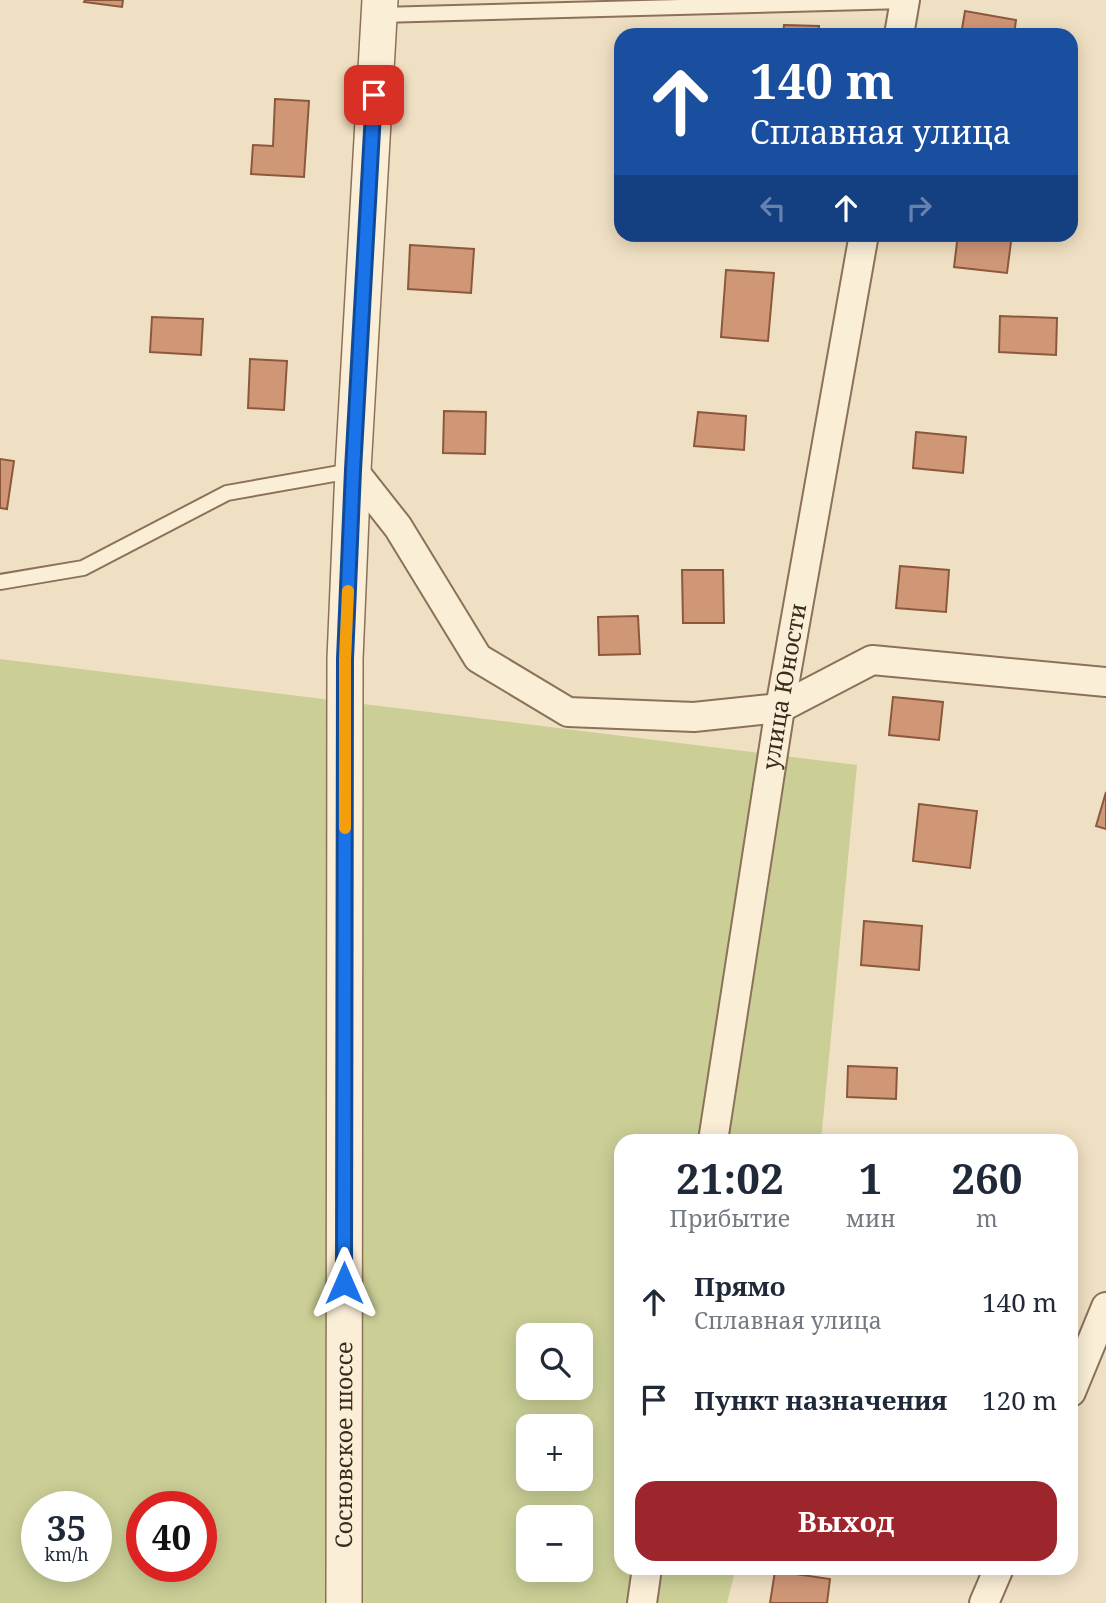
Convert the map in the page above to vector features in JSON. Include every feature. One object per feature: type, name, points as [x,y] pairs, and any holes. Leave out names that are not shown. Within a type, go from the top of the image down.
[{"type":"street","points":[[900,28],[905,1]]},
{"type":"street","name":"Сосновское шоссе","points":[[344,1603],[345,659],[379,8]]},
{"type":"street","name":"улица Юности","points":[[714,1134],[780,708],[863,242]]},
{"type":"street","points":[[353,470],[398,527],[478,659],[568,712],[694,717],[780,708],[872,660],[1106,682]]},
{"type":"street","points":[[1078,1375],[1106,1307]]},
{"type":"street","points":[[642,1603],[646,1575]]},
{"type":"street","points":[[984,1603],[996,1575]]},
{"type":"lane","points":[[379,8],[905,1]]},
{"type":"lane","points":[[0,582],[83,568],[228,493],[353,470]]},
{"type":"green space","points":[[0,659],[857,765],[822,1134],[614,1134],[614,1575],[734,1575],[727,1603],[0,1603]]},
{"type":"building","points":[[123,0],[122,7],[84,2]]},
{"type":"building","points":[[965,11],[1016,20],[1015,28],[962,28]]},
{"type":"building","points":[[784,25],[819,26],[819,28],[784,28]]},
{"type":"building","points":[[275,99],[309,101],[304,177],[251,174],[253,145],[273,146]]},
{"type":"building","points":[[957,242],[1011,242],[1007,273],[954,267]]},
{"type":"building","points":[[410,245],[474,249],[471,293],[408,289]]},
{"type":"building","points":[[726,270],[774,273],[768,341],[721,337]]},
{"type":"building","points":[[1000,316],[1057,318],[1056,355],[999,352]]},
{"type":"building","points":[[152,317],[203,319],[201,355],[150,352]]},
{"type":"building","points":[[250,359],[287,361],[284,410],[248,408]]},
{"type":"building","points":[[444,411],[486,412],[485,454],[443,453]]},
{"type":"building","points":[[698,412],[746,416],[744,450],[694,446]]},
{"type":"building","points":[[916,432],[966,437],[963,473],[913,468]]},
{"type":"building","points":[[0,459],[14,461],[7,509],[0,508]]},
{"type":"building","points":[[900,566],[949,570],[946,612],[896,608]]},
{"type":"building","points":[[682,570],[723,570],[724,623],[683,623]]},
{"type":"building","points":[[638,616],[640,654],[599,655],[598,617]]},
{"type":"building","points":[[893,697],[943,702],[939,740],[889,735]]},
{"type":"building","points":[[1106,792],[1106,829],[1096,826]]},
{"type":"building","points":[[919,804],[977,811],[970,868],[913,861]]},
{"type":"building","points":[[864,921],[922,926],[919,970],[861,965]]},
{"type":"building","points":[[848,1066],[897,1068],[896,1099],[847,1097]]},
{"type":"building","points":[[774,1575],[830,1579],[827,1603],[770,1603]]},
{"type":"slow traffic","points":[[345,828],[345,659],[348,591]]},
{"type":"route","points":[[344,1283],[345,659],[374,95]]}]
